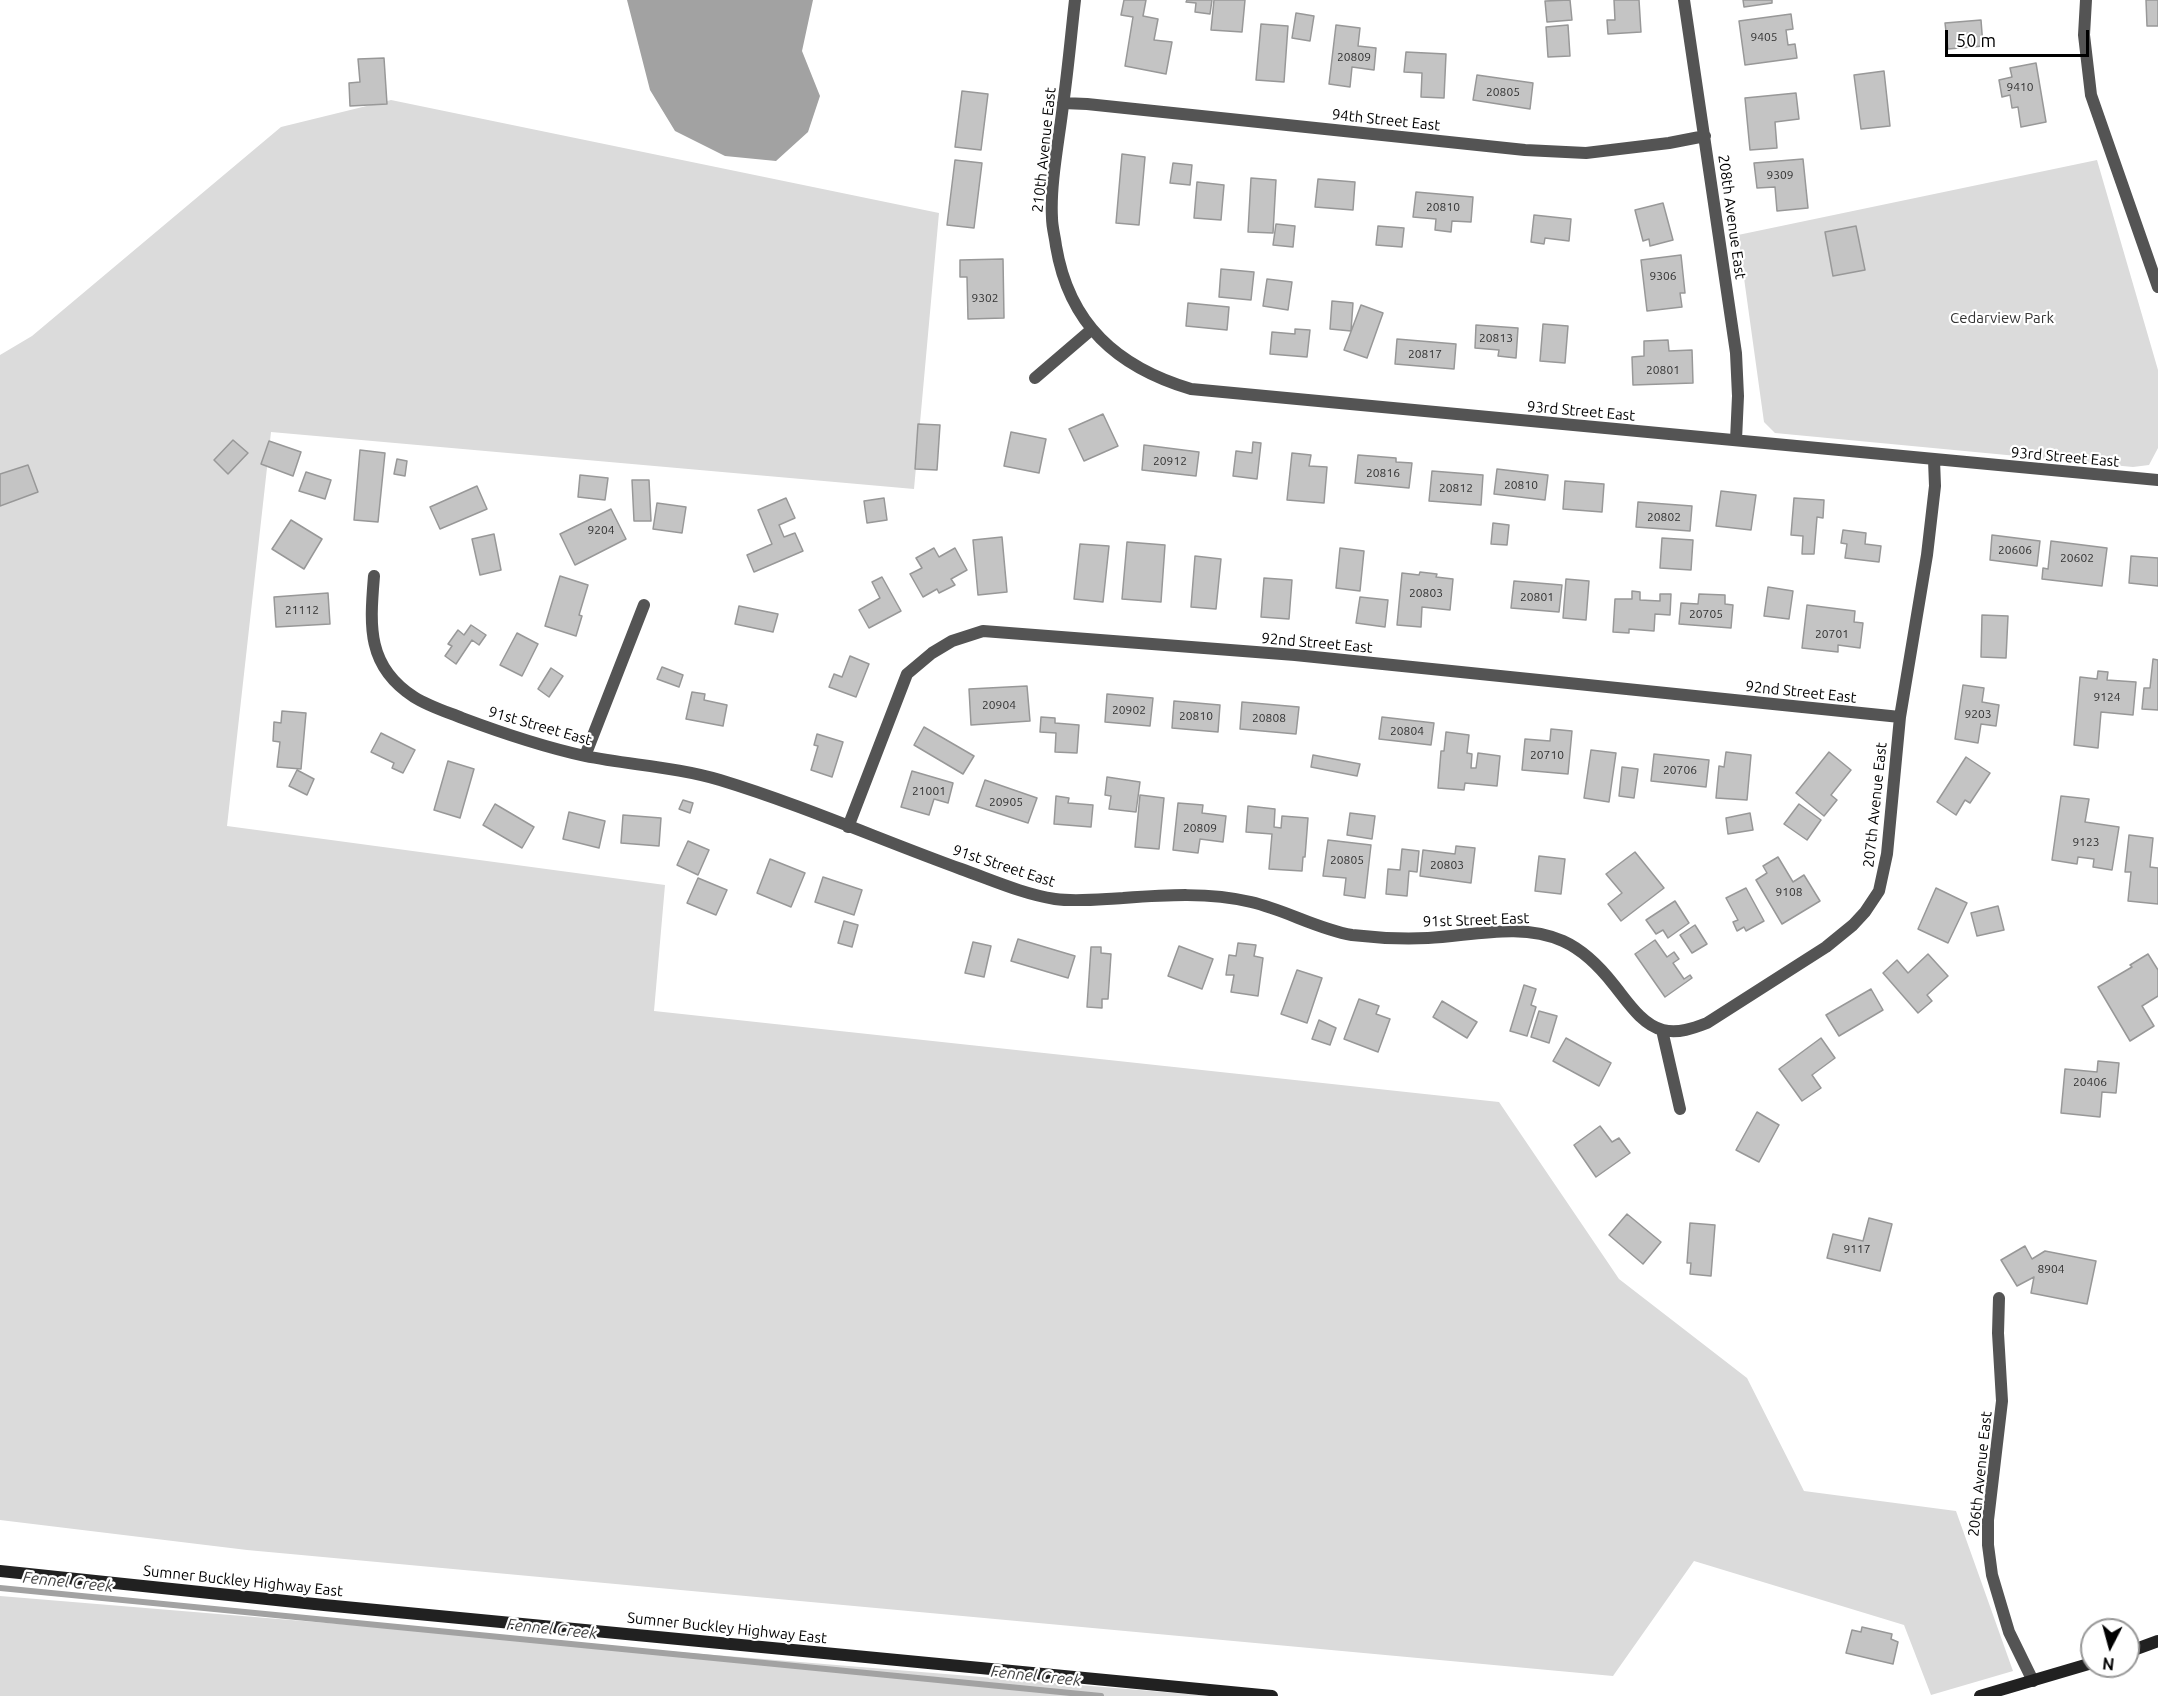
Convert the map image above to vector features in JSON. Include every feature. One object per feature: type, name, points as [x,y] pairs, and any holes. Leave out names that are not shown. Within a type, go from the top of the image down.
[{"type":"street","name":"210th Avenue East","points":[[1075,0],[1056,155],[1052,219],[1060,268],[1066,287],[1091,330]]},
{"type":"street","name":"208th Avenue East","points":[[1684,0],[1736,353],[1738,396],[1736,440]]},
{"type":"street","points":[[2086,0],[2084,35],[2091,95],[2158,287]]},
{"type":"street","name":"94th Street East","points":[[1063,103],[1525,150],[1586,153],[1669,143],[1705,136]]},
{"type":"street","points":[[1035,378],[1091,330]]},
{"type":"street","name":"93rd Street East","points":[[1091,330],[1113,350],[1163,381],[1191,389],[2158,480]]},
{"type":"street","name":"207th Avenue East","points":[[1662,1030],[1686,1030],[1707,1023],[1826,947],[1854,925],[1879,891],[1887,854],[1900,717],[1927,555],[1935,486],[1934,460]]},
{"type":"street","name":"91st Street East","points":[[374,576],[370,623],[373,641],[381,663],[392,678],[414,697],[497,731],[585,756],[677,769],[716,779],[1033,895],[1060,900],[1184,894],[1251,902],[1328,929],[1391,938],[1426,938],[1523,931],[1545,934],[1565,941],[1587,955],[1632,1007],[1647,1022],[1662,1030]]},
{"type":"street","points":[[585,756],[644,606]]},
{"type":"street","name":"92nd Street East","points":[[848,827],[907,675],[952,641],[983,631],[1295,655],[1900,717]]},
{"type":"street","points":[[1662,1030],[1680,1109]]},
{"type":"street","name":"206th Avenue East","points":[[1999,1298],[1998,1334],[2002,1401],[1988,1520],[1988,1545],[1992,1575],[2009,1632],[2033,1681]]},
{"type":"street","name":"Sumner Buckley Highway East","points":[[0,1570],[336,1606],[1272,1696]]},
{"type":"street","points":[[2140,1648],[2158,1641]]},
{"type":"street","points":[[1980,1696],[2080,1667]]},
{"type":"green space","points":[[391,100],[939,213],[914,489],[271,432],[227,826],[665,885],[654,1011],[1499,1102],[1619,1279],[1747,1378],[1804,1491],[1956,1511],[2013,1671],[1931,1695],[1904,1625],[1694,1561],[1613,1676],[247,1550],[0,1520],[0,355],[32,336],[281,127]]},
{"type":"green space","name":"Cedarview Park","points":[[2097,160],[2158,370],[2158,448],[2149,465],[2133,467],[1775,433],[1764,422],[1738,235]]},
{"type":"green space","points":[[0,1596],[1212,1696],[0,1696]]},
{"type":"shaded area","points":[[627,0],[813,0],[802,51],[820,96],[808,132],[776,161],[725,156],[675,131],[650,90]]},
{"type":"building","points":[[1124,0],[1146,0],[1143,16],[1158,19],[1154,40],[1172,42],[1166,74],[1125,66],[1133,17],[1121,15]]},
{"type":"building","points":[[1187,0],[1212,0],[1210,14],[1195,12],[1196,3],[1186,2]]},
{"type":"building","points":[[1214,0],[1245,0],[1242,32],[1211,30]]},
{"type":"building","points":[[1570,0],[1572,20],[1547,22],[1545,1]]},
{"type":"building","points":[[1614,0],[1639,0],[1641,32],[1608,34],[1607,20],[1615,20]]},
{"type":"building","points":[[1743,0],[1772,0],[1772,3],[1744,7]]},
{"type":"building","points":[[2146,0],[2158,0],[2158,26],[2147,26]]},
{"type":"building","points":[[1296,13],[1314,16],[1310,41],[1292,38]]},
{"type":"building","points":[[1791,14],[1793,29],[1786,30],[1788,45],[1795,44],[1797,58],[1745,65],[1739,21]]},
{"type":"building","points":[[1981,20],[1983,46],[1948,49],[1945,23]]},
{"type":"building","points":[[1261,24],[1288,26],[1284,82],[1256,80]]},
{"type":"building","points":[[1336,25],[1360,28],[1358,46],[1376,48],[1374,70],[1352,67],[1350,87],[1329,84]]},
{"type":"building","points":[[1568,25],[1570,56],[1548,57],[1546,27]]},
{"type":"building","points":[[1406,52],[1446,54],[1444,98],[1421,97],[1422,73],[1404,72]]},
{"type":"building","points":[[384,58],[387,104],[350,106],[349,83],[360,82],[358,59]]},
{"type":"building","points":[[2036,63],[2046,122],[2021,127],[2018,107],[2012,108],[2010,95],[2002,97],[1999,80],[2012,77],[2010,68]]},
{"type":"building","points":[[1884,71],[1890,126],[1861,129],[1854,75]]},
{"type":"building","points":[[1477,75],[1533,83],[1530,109],[1473,100]]},
{"type":"building","points":[[962,91],[988,94],[981,150],[955,147]]},
{"type":"building","points":[[1796,93],[1799,119],[1775,122],[1777,148],[1750,150],[1745,98]]},
{"type":"building","points":[[1122,154],[1145,157],[1139,225],[1116,223]]},
{"type":"building","points":[[1803,159],[1808,208],[1777,211],[1775,187],[1757,188],[1754,163]]},
{"type":"building","points":[[955,160],[982,163],[974,228],[947,225]]},
{"type":"building","points":[[1173,163],[1192,165],[1190,185],[1170,183]]},
{"type":"building","points":[[1251,178],[1276,180],[1273,233],[1248,232]]},
{"type":"building","points":[[1318,179],[1355,182],[1353,210],[1315,207]]},
{"type":"building","points":[[1197,182],[1224,185],[1221,220],[1194,218]]},
{"type":"building","points":[[1416,192],[1473,197],[1471,222],[1452,221],[1451,232],[1435,230],[1436,219],[1413,217]]},
{"type":"building","points":[[1663,203],[1673,240],[1650,246],[1649,239],[1643,241],[1635,210]]},
{"type":"building","points":[[1534,215],[1571,219],[1569,241],[1545,238],[1544,244],[1531,242]]},
{"type":"building","points":[[1276,224],[1295,226],[1293,247],[1273,245]]},
{"type":"building","points":[[1378,226],[1404,228],[1402,247],[1376,245]]},
{"type":"building","points":[[1856,226],[1865,270],[1833,276],[1825,232]]},
{"type":"building","points":[[1681,255],[1685,293],[1680,293],[1682,307],[1647,311],[1641,260]]},
{"type":"building","points":[[1003,259],[1004,318],[968,319],[967,277],[960,277],[960,260]]},
{"type":"building","points":[[1221,269],[1254,272],[1251,300],[1219,297]]},
{"type":"building","points":[[1267,279],[1292,282],[1288,310],[1263,306]]},
{"type":"building","points":[[1332,301],[1353,303],[1351,331],[1330,329]]},
{"type":"building","points":[[1188,303],[1229,307],[1227,330],[1186,326]]},
{"type":"building","points":[[1361,305],[1383,313],[1367,358],[1344,350]]},
{"type":"building","points":[[1543,324],[1568,326],[1565,363],[1540,361]]},
{"type":"building","points":[[1476,325],[1518,328],[1516,358],[1498,356],[1499,350],[1475,348]]},
{"type":"building","points":[[1295,329],[1310,330],[1307,357],[1270,354],[1272,332],[1295,334]]},
{"type":"building","points":[[1397,339],[1456,344],[1454,369],[1395,364]]},
{"type":"building","points":[[1668,340],[1669,351],[1692,350],[1693,383],[1633,385],[1632,357],[1644,356],[1644,341]]},
{"type":"building","points":[[1103,414],[1118,446],[1084,461],[1069,429]]},
{"type":"building","points":[[918,424],[940,425],[937,470],[915,469]]},
{"type":"building","points":[[1011,432],[1046,439],[1039,473],[1004,466]]},
{"type":"building","points":[[233,440],[248,453],[228,474],[214,460]]},
{"type":"building","points":[[269,441],[301,452],[293,476],[261,464]]},
{"type":"building","points":[[1253,442],[1261,443],[1257,479],[1233,476],[1236,451],[1252,453]]},
{"type":"building","points":[[1144,445],[1199,452],[1196,476],[1142,470]]},
{"type":"building","points":[[360,450],[385,453],[378,522],[354,520]]},
{"type":"building","points":[[1292,453],[1311,455],[1309,466],[1327,467],[1324,503],[1287,500]]},
{"type":"building","points":[[1358,455],[1396,458],[1396,462],[1412,463],[1409,488],[1355,483]]},
{"type":"building","points":[[397,459],[407,461],[405,476],[394,474]]},
{"type":"building","points":[[28,465],[38,492],[0,506],[0,474]]},
{"type":"building","points":[[1497,469],[1548,475],[1545,500],[1494,494]]},
{"type":"building","points":[[1432,471],[1483,475],[1481,505],[1429,501]]},
{"type":"building","points":[[306,472],[331,480],[325,499],[299,491]]},
{"type":"building","points":[[580,475],[608,478],[605,500],[578,497]]},
{"type":"building","points":[[632,480],[649,480],[651,521],[634,521]]},
{"type":"building","points":[[1565,481],[1604,484],[1602,512],[1563,509]]},
{"type":"building","points":[[477,486],[487,509],[440,529],[430,507]]},
{"type":"building","points":[[1721,491],[1756,495],[1751,530],[1716,526]]},
{"type":"building","points":[[786,498],[795,518],[779,525],[784,537],[795,533],[803,551],[754,572],[747,555],[772,544],[758,510]]},
{"type":"building","points":[[884,498],[887,520],[867,523],[864,501]]},
{"type":"building","points":[[1794,498],[1824,500],[1823,518],[1817,517],[1814,554],[1802,554],[1803,536],[1791,535]]},
{"type":"building","points":[[1638,502],[1692,506],[1690,531],[1636,527]]},
{"type":"building","points":[[657,503],[686,507],[682,533],[653,529]]},
{"type":"building","points":[[611,509],[626,539],[575,565],[560,534]]},
{"type":"building","points":[[291,520],[322,539],[304,569],[272,549]]},
{"type":"building","points":[[1493,523],[1509,525],[1507,545],[1491,544]]},
{"type":"building","points":[[1843,530],[1866,533],[1865,544],[1881,546],[1879,562],[1845,558],[1847,544],[1841,543]]},
{"type":"building","points":[[494,534],[501,570],[480,575],[472,539]]},
{"type":"building","points":[[1992,535],[2040,541],[2037,566],[1990,560]]},
{"type":"building","points":[[1002,537],[1007,592],[978,595],[973,540]]},
{"type":"building","points":[[1662,538],[1693,540],[1691,570],[1660,568]]},
{"type":"building","points":[[2051,541],[2107,548],[2102,586],[2042,579],[2043,568],[2048,569]]},
{"type":"building","points":[[1127,542],[1165,545],[1161,602],[1122,599]]},
{"type":"building","points":[[1080,544],[1109,546],[1103,602],[1074,599]]},
{"type":"building","points":[[934,548],[939,557],[955,548],[967,570],[951,579],[955,585],[939,593],[937,589],[923,597],[910,574],[922,568],[916,558]]},
{"type":"building","points":[[1340,548],[1364,551],[1360,591],[1336,588]]},
{"type":"building","points":[[1195,556],[1221,559],[1216,609],[1191,607]]},
{"type":"building","points":[[2131,556],[2158,558],[2158,586],[2129,583]]},
{"type":"building","points":[[1420,572],[1453,579],[1450,610],[1422,607],[1421,627],[1397,625],[1402,573],[1419,575]]},
{"type":"building","points":[[560,576],[588,585],[579,615],[582,616],[576,636],[545,626]]},
{"type":"building","points":[[882,577],[901,611],[869,628],[859,610],[880,598],[872,582]]},
{"type":"building","points":[[1264,578],[1292,580],[1289,619],[1261,617]]},
{"type":"building","points":[[1566,579],[1589,581],[1586,620],[1563,618]]},
{"type":"building","points":[[1514,581],[1562,585],[1559,612],[1511,608]]},
{"type":"building","points":[[1768,587],[1793,591],[1789,619],[1764,616]]},
{"type":"building","points":[[1632,591],[1640,592],[1640,600],[1660,601],[1660,594],[1671,594],[1670,615],[1655,614],[1654,631],[1629,629],[1629,633],[1613,632],[1615,599],[1632,599]]},
{"type":"building","points":[[328,593],[330,624],[276,627],[274,597]]},
{"type":"building","points":[[1699,594],[1725,595],[1725,604],[1733,605],[1731,628],[1679,624],[1681,603],[1698,604]]},
{"type":"building","points":[[1360,597],[1388,600],[1385,627],[1356,623]]},
{"type":"building","points":[[1807,605],[1855,611],[1854,622],[1863,623],[1860,648],[1838,645],[1838,652],[1802,648]]},
{"type":"building","points":[[739,606],[778,614],[773,632],[735,624]]},
{"type":"building","points":[[1982,615],[2008,616],[2006,658],[1981,657]]},
{"type":"building","points":[[471,625],[486,635],[479,645],[472,640],[456,664],[445,656],[452,646],[448,644],[458,630],[464,635]]},
{"type":"building","points":[[517,633],[538,644],[522,676],[500,665]]},
{"type":"building","points":[[850,656],[869,664],[856,697],[829,687],[834,674],[842,677]]},
{"type":"building","points":[[2153,659],[2158,660],[2158,710],[2142,709],[2144,688],[2150,688]]},
{"type":"building","points":[[662,667],[683,675],[679,687],[657,679]]},
{"type":"building","points":[[551,668],[563,676],[549,697],[538,689]]},
{"type":"building","points":[[2098,671],[2108,672],[2107,680],[2136,682],[2133,715],[2101,712],[2098,748],[2074,745],[2080,677],[2097,679]]},
{"type":"building","points":[[1963,685],[1984,688],[1982,702],[1999,705],[1996,726],[1981,724],[1978,743],[1955,739]]},
{"type":"building","points":[[1027,686],[1030,721],[971,725],[969,689]]},
{"type":"building","points":[[692,692],[705,694],[704,700],[727,705],[723,726],[686,719]]},
{"type":"building","points":[[1107,694],[1153,698],[1150,726],[1105,722]]},
{"type":"building","points":[[1174,701],[1220,705],[1218,732],[1172,728]]},
{"type":"building","points":[[1242,702],[1299,707],[1296,734],[1240,729]]},
{"type":"building","points":[[282,711],[306,713],[301,769],[277,767],[280,742],[273,741],[274,722],[281,723]]},
{"type":"building","points":[[1041,717],[1055,718],[1055,723],[1079,725],[1077,753],[1055,752],[1056,733],[1040,732]]},
{"type":"building","points":[[1382,717],[1434,723],[1431,745],[1379,739]]},
{"type":"building","points":[[924,727],[974,756],[963,774],[914,745]]},
{"type":"building","points":[[1551,729],[1572,731],[1568,774],[1522,770],[1525,739],[1550,741]]},
{"type":"building","points":[[1446,732],[1469,735],[1467,753],[1472,754],[1471,768],[1476,768],[1478,753],[1500,756],[1497,786],[1465,783],[1464,790],[1438,788],[1441,751],[1444,751]]},
{"type":"building","points":[[381,733],[415,750],[403,773],[392,768],[394,763],[371,752]]},
{"type":"building","points":[[817,734],[843,742],[832,777],[811,770],[818,746],[814,745]]},
{"type":"building","points":[[1591,750],[1616,753],[1609,802],[1584,798]]},
{"type":"building","points":[[1726,752],[1751,755],[1747,800],[1716,798],[1719,766],[1724,767]]},
{"type":"building","points":[[1829,752],[1851,770],[1831,795],[1837,800],[1824,816],[1796,793]]},
{"type":"building","points":[[1654,754],[1709,760],[1706,787],[1651,781]]},
{"type":"building","points":[[1313,755],[1360,764],[1357,776],[1311,767]]},
{"type":"building","points":[[1966,757],[1990,773],[1970,803],[1965,800],[1956,815],[1937,802]]},
{"type":"building","points":[[448,761],[474,769],[460,818],[434,810]]},
{"type":"building","points":[[1622,767],[1638,769],[1634,798],[1619,796]]},
{"type":"building","points":[[297,770],[314,779],[307,795],[289,786]]},
{"type":"building","points":[[912,771],[953,783],[948,803],[934,799],[929,815],[901,807]]},
{"type":"building","points":[[1107,777],[1140,782],[1136,812],[1109,809],[1111,796],[1105,795]]},
{"type":"building","points":[[985,780],[1037,798],[1028,823],[976,806]]},
{"type":"building","points":[[1140,795],[1164,798],[1159,849],[1135,847]]},
{"type":"building","points":[[1056,796],[1069,798],[1068,803],[1093,805],[1091,827],[1054,824]]},
{"type":"building","points":[[2061,796],[2089,799],[2085,822],[2119,827],[2112,870],[2093,867],[2094,859],[2078,857],[2077,864],[2052,860]]},
{"type":"building","points":[[683,800],[693,803],[690,813],[679,809]]},
{"type":"building","points":[[1178,803],[1203,805],[1202,813],[1226,816],[1223,842],[1200,839],[1198,853],[1173,850]]},
{"type":"building","points":[[495,804],[534,827],[522,848],[483,825]]},
{"type":"building","points":[[1799,804],[1821,820],[1807,840],[1784,824]]},
{"type":"building","points":[[1248,806],[1275,809],[1274,827],[1281,828],[1282,816],[1308,818],[1302,871],[1269,869],[1272,834],[1246,832]]},
{"type":"building","points":[[569,812],[605,821],[599,848],[563,839]]},
{"type":"building","points":[[1350,813],[1375,816],[1372,839],[1347,835]]},
{"type":"building","points":[[1750,813],[1753,830],[1728,834],[1726,818]]},
{"type":"building","points":[[623,815],[661,818],[659,846],[621,843]]},
{"type":"building","points":[[2129,835],[2153,838],[2150,867],[2158,868],[2158,904],[2128,901],[2131,872],[2125,872]]},
{"type":"building","points":[[1328,840],[1371,845],[1365,898],[1344,895],[1346,878],[1323,876]]},
{"type":"building","points":[[688,841],[709,850],[698,875],[677,865]]},
{"type":"building","points":[[1456,846],[1475,848],[1471,883],[1420,876],[1423,850],[1455,854]]},
{"type":"building","points":[[1402,849],[1419,851],[1417,872],[1409,871],[1407,896],[1386,894],[1388,869],[1400,870]]},
{"type":"building","points":[[1635,852],[1664,888],[1621,921],[1608,904],[1622,893],[1606,874]]},
{"type":"building","points":[[1539,856],[1565,859],[1561,894],[1535,891]]},
{"type":"building","points":[[1778,857],[1793,882],[1804,875],[1820,901],[1782,924],[1756,880],[1767,873],[1763,866]]},
{"type":"building","points":[[770,859],[805,873],[791,907],[757,893]]},
{"type":"building","points":[[823,877],[862,890],[854,915],[815,902]]},
{"type":"building","points":[[698,878],[727,890],[716,915],[687,903]]},
{"type":"building","points":[[1746,888],[1764,921],[1746,931],[1744,927],[1737,931],[1733,922],[1738,920],[1726,898]]},
{"type":"building","points":[[1936,888],[1967,903],[1948,943],[1918,929]]},
{"type":"building","points":[[1675,901],[1689,923],[1668,938],[1663,930],[1656,934],[1646,920]]},
{"type":"building","points":[[1998,906],[2004,930],[1977,936],[1971,913]]},
{"type":"building","points":[[844,921],[858,925],[852,947],[838,943]]},
{"type":"building","points":[[1695,925],[1707,944],[1692,953],[1680,935]]},
{"type":"building","points":[[1018,939],[1075,956],[1068,978],[1011,961]]},
{"type":"building","points":[[1655,940],[1667,957],[1674,952],[1679,959],[1673,963],[1684,979],[1690,975],[1692,978],[1665,997],[1635,954]]},
{"type":"building","points":[[973,942],[991,946],[984,977],[965,973]]},
{"type":"building","points":[[1238,943],[1256,945],[1254,956],[1263,958],[1258,996],[1231,992],[1234,975],[1226,975],[1229,955],[1236,956]]},
{"type":"building","points":[[1179,946],[1213,959],[1202,989],[1168,976]]},
{"type":"building","points":[[1091,947],[1101,947],[1101,953],[1111,954],[1108,999],[1102,999],[1102,1008],[1087,1007]]},
{"type":"building","points":[[1928,954],[1948,976],[1927,995],[1932,1001],[1918,1013],[1883,973],[1897,960],[1908,973]]},
{"type":"building","points":[[2148,954],[2158,970],[2158,996],[2142,1006],[2154,1026],[2130,1041],[2098,987],[2132,967],[2130,965]]},
{"type":"building","points":[[1297,970],[1322,978],[1307,1023],[1281,1014]]},
{"type":"building","points":[[1524,985],[1536,989],[1531,1005],[1536,1007],[1527,1036],[1510,1031]]},
{"type":"building","points":[[1871,989],[1883,1010],[1839,1036],[1826,1015]]},
{"type":"building","points":[[1359,999],[1379,1006],[1376,1014],[1390,1019],[1378,1052],[1344,1039]]},
{"type":"building","points":[[1442,1001],[1477,1022],[1467,1038],[1433,1017]]},
{"type":"building","points":[[1539,1011],[1557,1016],[1549,1043],[1531,1037]]},
{"type":"building","points":[[1319,1020],[1336,1028],[1330,1045],[1312,1039]]},
{"type":"building","points":[[1566,1038],[1611,1063],[1599,1086],[1553,1061]]},
{"type":"building","points":[[1821,1038],[1835,1058],[1812,1075],[1821,1088],[1802,1101],[1779,1069]]},
{"type":"building","points":[[2098,1061],[2119,1063],[2116,1093],[2102,1092],[2100,1117],[2061,1113],[2065,1069],[2097,1072]]},
{"type":"building","points":[[1757,1112],[1779,1125],[1759,1162],[1736,1150]]},
{"type":"building","points":[[1600,1126],[1612,1142],[1619,1138],[1630,1153],[1596,1177],[1574,1145]]},
{"type":"building","points":[[1627,1214],[1661,1242],[1643,1264],[1609,1235]]},
{"type":"building","points":[[1869,1218],[1892,1224],[1880,1271],[1827,1258],[1833,1234],[1863,1241]]},
{"type":"building","points":[[1690,1223],[1715,1225],[1711,1276],[1690,1274],[1691,1263],[1687,1263]]},
{"type":"building","points":[[2025,1246],[2032,1259],[2045,1251],[2096,1261],[2087,1304],[2031,1293],[2034,1277],[2017,1286],[2001,1260]]},
{"type":"building","points":[[1862,1627],[1892,1634],[1891,1639],[1898,1642],[1893,1664],[1846,1653],[1852,1630],[1861,1632]]},
{"type":"waterway","name":"Fennel Creek","points":[[0,1588],[1101,1696]]}]
